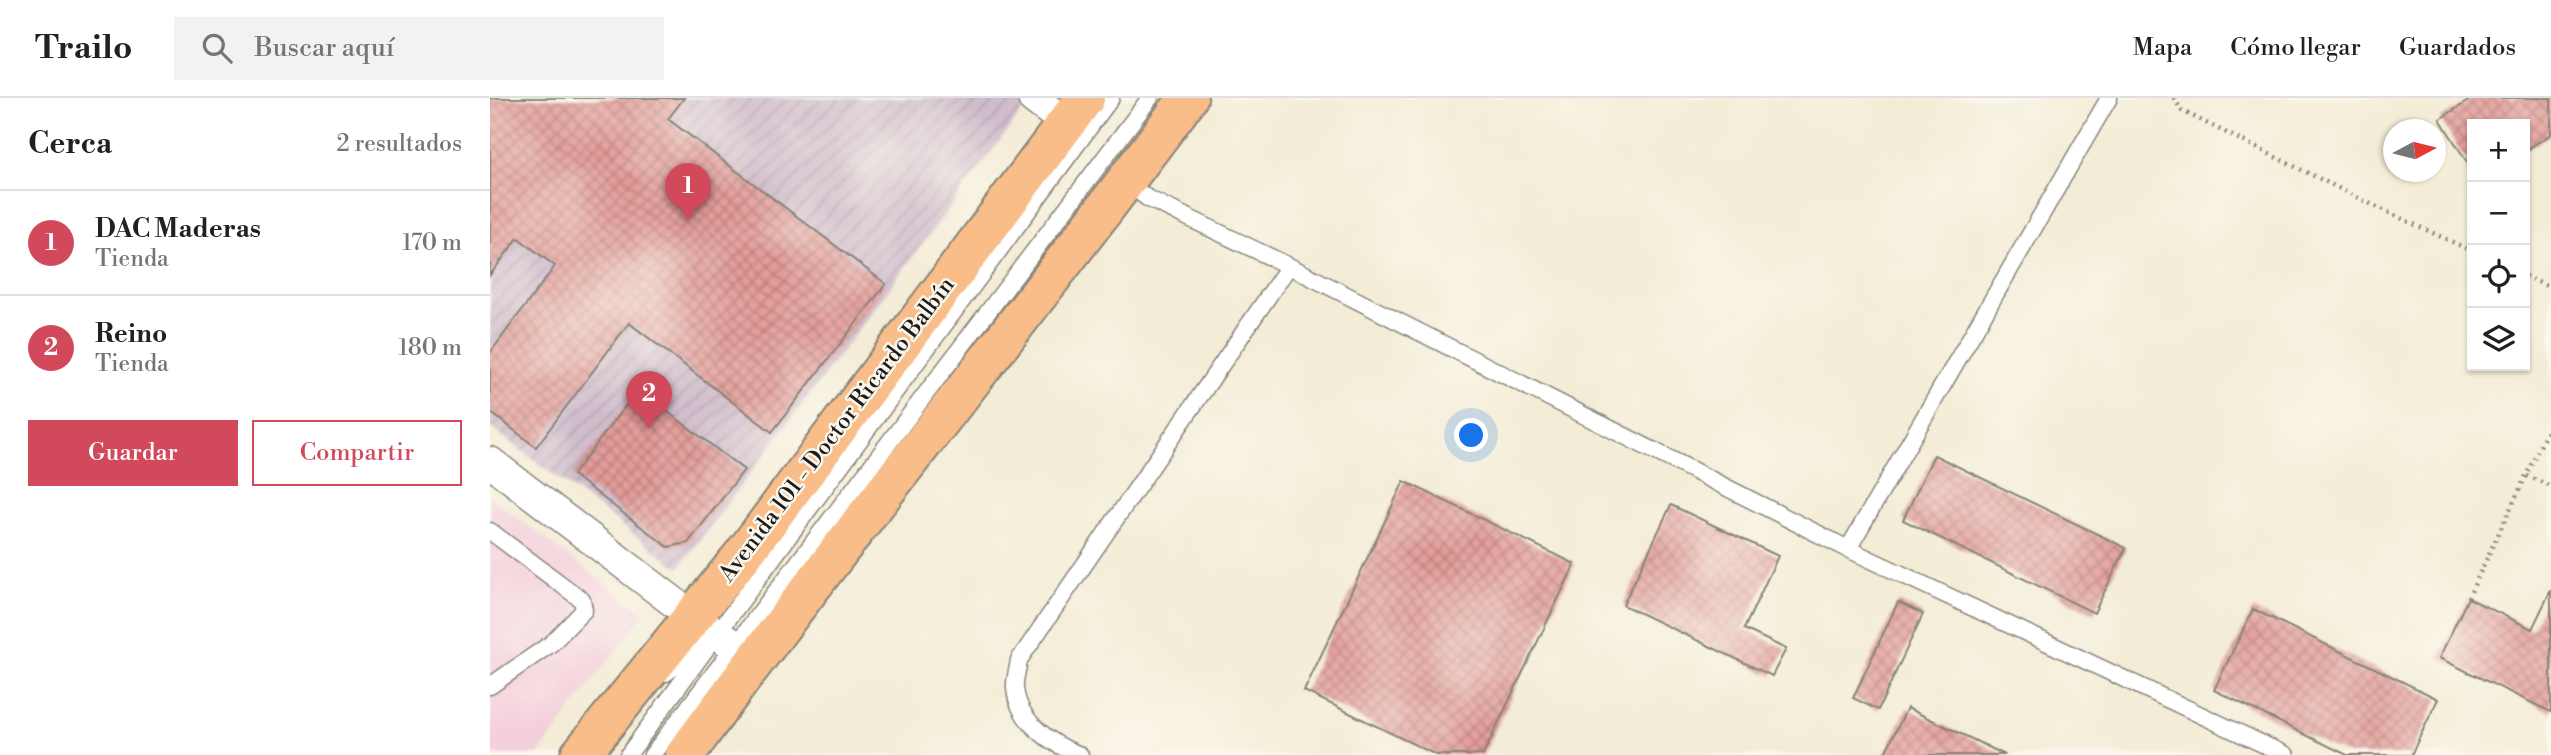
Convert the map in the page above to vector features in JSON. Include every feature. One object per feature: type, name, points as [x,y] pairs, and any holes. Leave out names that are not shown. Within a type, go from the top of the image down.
[{"type":"main road","name":"Avenida 101 - Doctor Ricardo Balbín","points":[[580,755],[725,638],[1126,182],[1188,98]]},
{"type":"main road","name":"Avenida 101 - Doctor Ricardo Balbín","points":[[685,755],[725,638],[743,555],[1076,110]]},
{"type":"street","points":[[1033,98],[1076,110]]},
{"type":"street","points":[[490,462],[725,638]]},
{"type":"lane","points":[[652,755],[725,638],[1111,98]]},
{"type":"lane","points":[[628,755],[725,638],[1150,98]]},
{"type":"lane","points":[[1848,549],[2109,98]]},
{"type":"lane","points":[[1126,182],[1147,198],[1289,266],[1848,549],[2286,755]]},
{"type":"lane","points":[[1080,755],[1059,747],[1035,728],[1019,708],[1015,685],[1019,660],[1289,266]]},
{"type":"lane","points":[[490,531],[582,600],[585,606],[552,643],[490,686]]},
{"type":"lane","points":[[626,724],[664,674],[725,638]]},
{"type":"path","points":[[2174,98],[2182,111],[2467,249]]},
{"type":"path","points":[[2530,278],[2551,288]]},
{"type":"path","points":[[2468,598],[2551,423]]},
{"type":"path","points":[[2527,476],[2551,486]]},
{"type":"shaded area","points":[[490,98],[1032,98],[679,568],[490,427]]},
{"type":"shaded area","points":[[490,497],[644,613],[538,755],[490,755]]},
{"type":"building","points":[[490,98],[684,98],[668,119],[886,284],[772,432],[629,323],[536,447],[490,412],[490,353],[555,266],[518,238],[490,275]]},
{"type":"building","points":[[2473,98],[2551,98],[2551,134],[2530,148],[2530,119],[2467,119],[2467,162],[2446,129],[2446,119],[2440,119]]},
{"type":"building","points":[[638,389],[744,470],[688,543],[668,547],[573,475]]},
{"type":"building","points":[[1934,455],[2126,548],[2094,613],[1903,520]]},
{"type":"building","points":[[1404,481],[1575,564],[1483,755],[1436,755],[1304,691]]},
{"type":"building","points":[[1671,505],[1778,556],[1744,629],[1786,649],[1772,676],[1623,605]]},
{"type":"building","points":[[2551,590],[2551,712],[2439,658],[2468,598],[2532,629]]},
{"type":"building","points":[[1898,602],[1923,614],[1878,710],[1853,698]]},
{"type":"building","points":[[2253,609],[2438,699],[2411,755],[2347,755],[2214,690]]},
{"type":"building","points":[[1907,708],[2005,755],[1884,755]]},
{"type":"place","name":"DAC Maderas","points":[[688,221]]},
{"type":"place","name":"Reino","points":[[649,429]]}]
